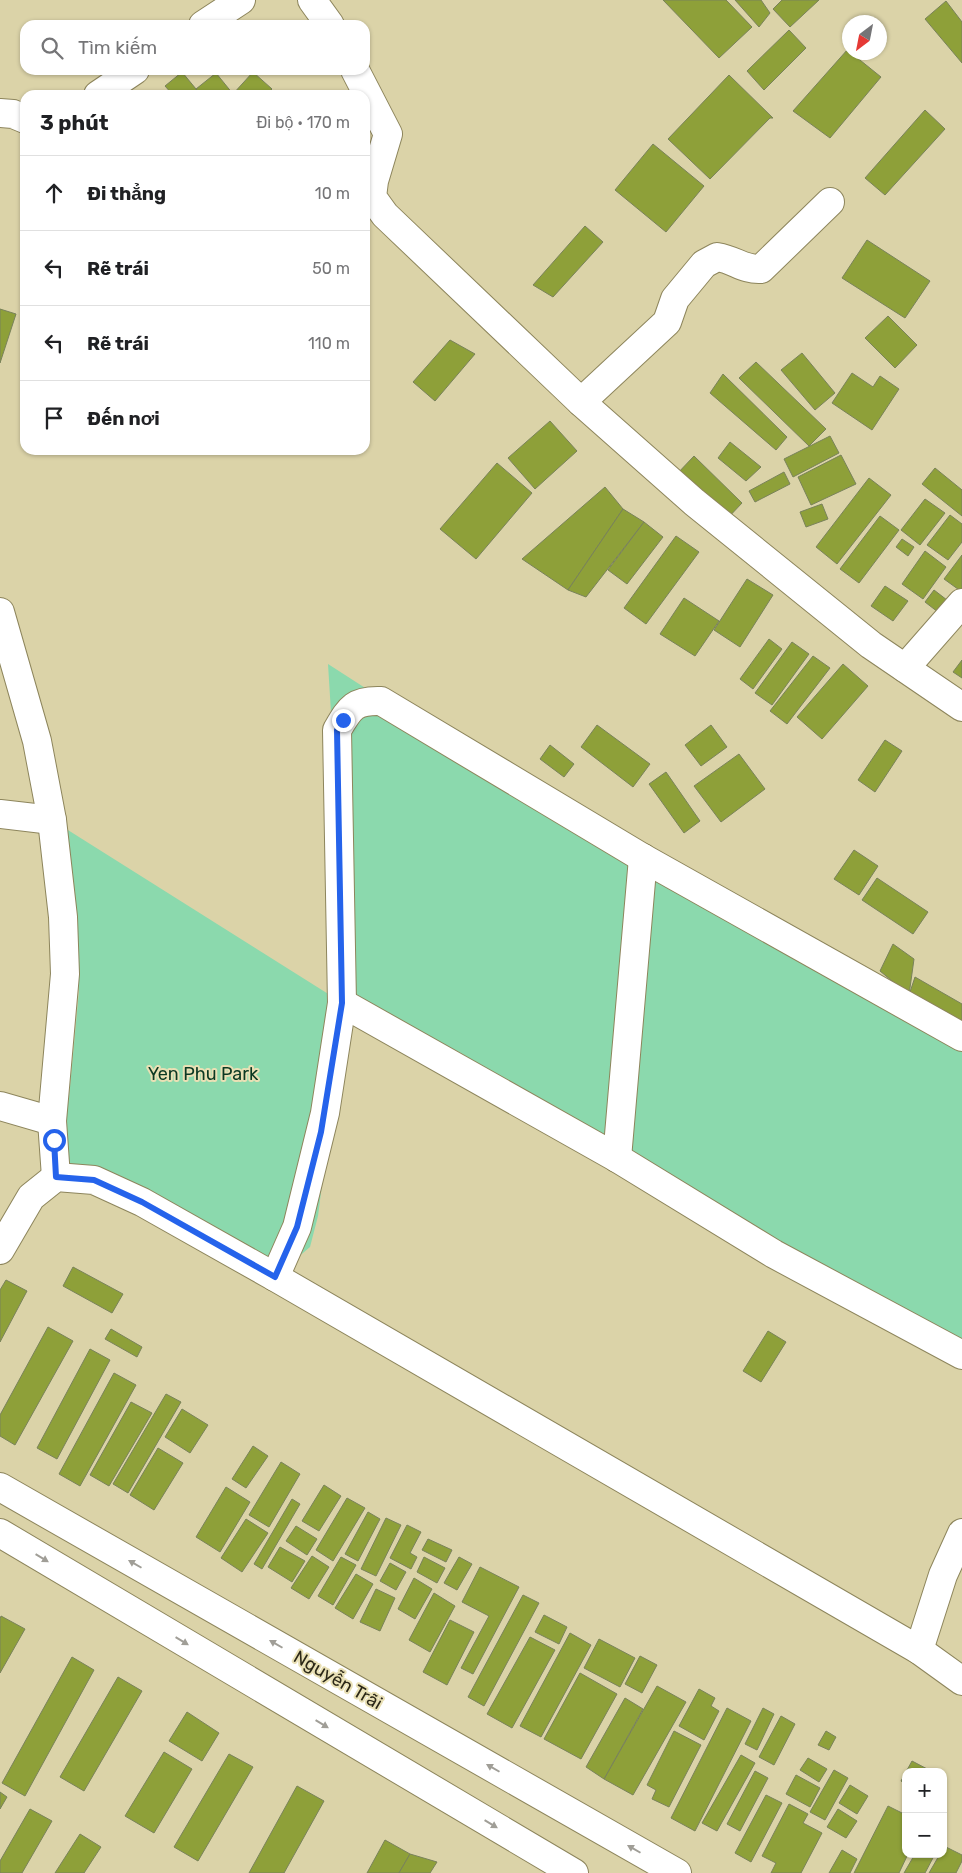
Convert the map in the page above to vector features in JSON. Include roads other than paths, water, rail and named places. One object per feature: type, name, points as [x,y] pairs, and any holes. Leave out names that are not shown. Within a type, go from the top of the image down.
[{"type":"street","points":[[211,20],[241,0]]},
{"type":"street","points":[[312,0],[326,20]]},
{"type":"street","points":[[105,90],[128,75]]},
{"type":"street","points":[[358,75],[365,90]]},
{"type":"street","points":[[370,99],[388,134],[370,198]]},
{"type":"street","points":[[581,402],[667,322],[675,299],[704,264],[717,257],[731,259],[748,269],[761,269],[830,202]]},
{"type":"street","points":[[370,203],[581,402],[694,502],[870,645],[962,707]]},
{"type":"street","points":[[905,668],[962,603]]},
{"type":"street","points":[[0,612],[38,741],[52,820],[63,917],[65,974],[52,1121],[56,1177]]},
{"type":"street","points":[[275,1277],[297,1227],[321,1132],[342,1003],[337,730],[349,709],[365,700],[381,700],[643,858],[962,1037]]},
{"type":"street","points":[[0,814],[52,820]]},
{"type":"street","points":[[617,1158],[643,858]]},
{"type":"street","points":[[342,1003],[617,1158],[774,1254],[962,1356]]},
{"type":"street","points":[[0,1106],[52,1121]]},
{"type":"street","points":[[0,1250],[31,1197],[56,1177],[94,1180],[142,1202],[275,1277],[918,1650],[962,1681]]},
{"type":"street","name":"Nguyễn Trãi","points":[[0,1487],[677,1873]]},
{"type":"street","points":[[0,1533],[574,1873]]},
{"type":"street","points":[[918,1650],[943,1575],[962,1533]]},
{"type":"park label","name":"Yen Phu Park","points":[[203,1074]]}]
